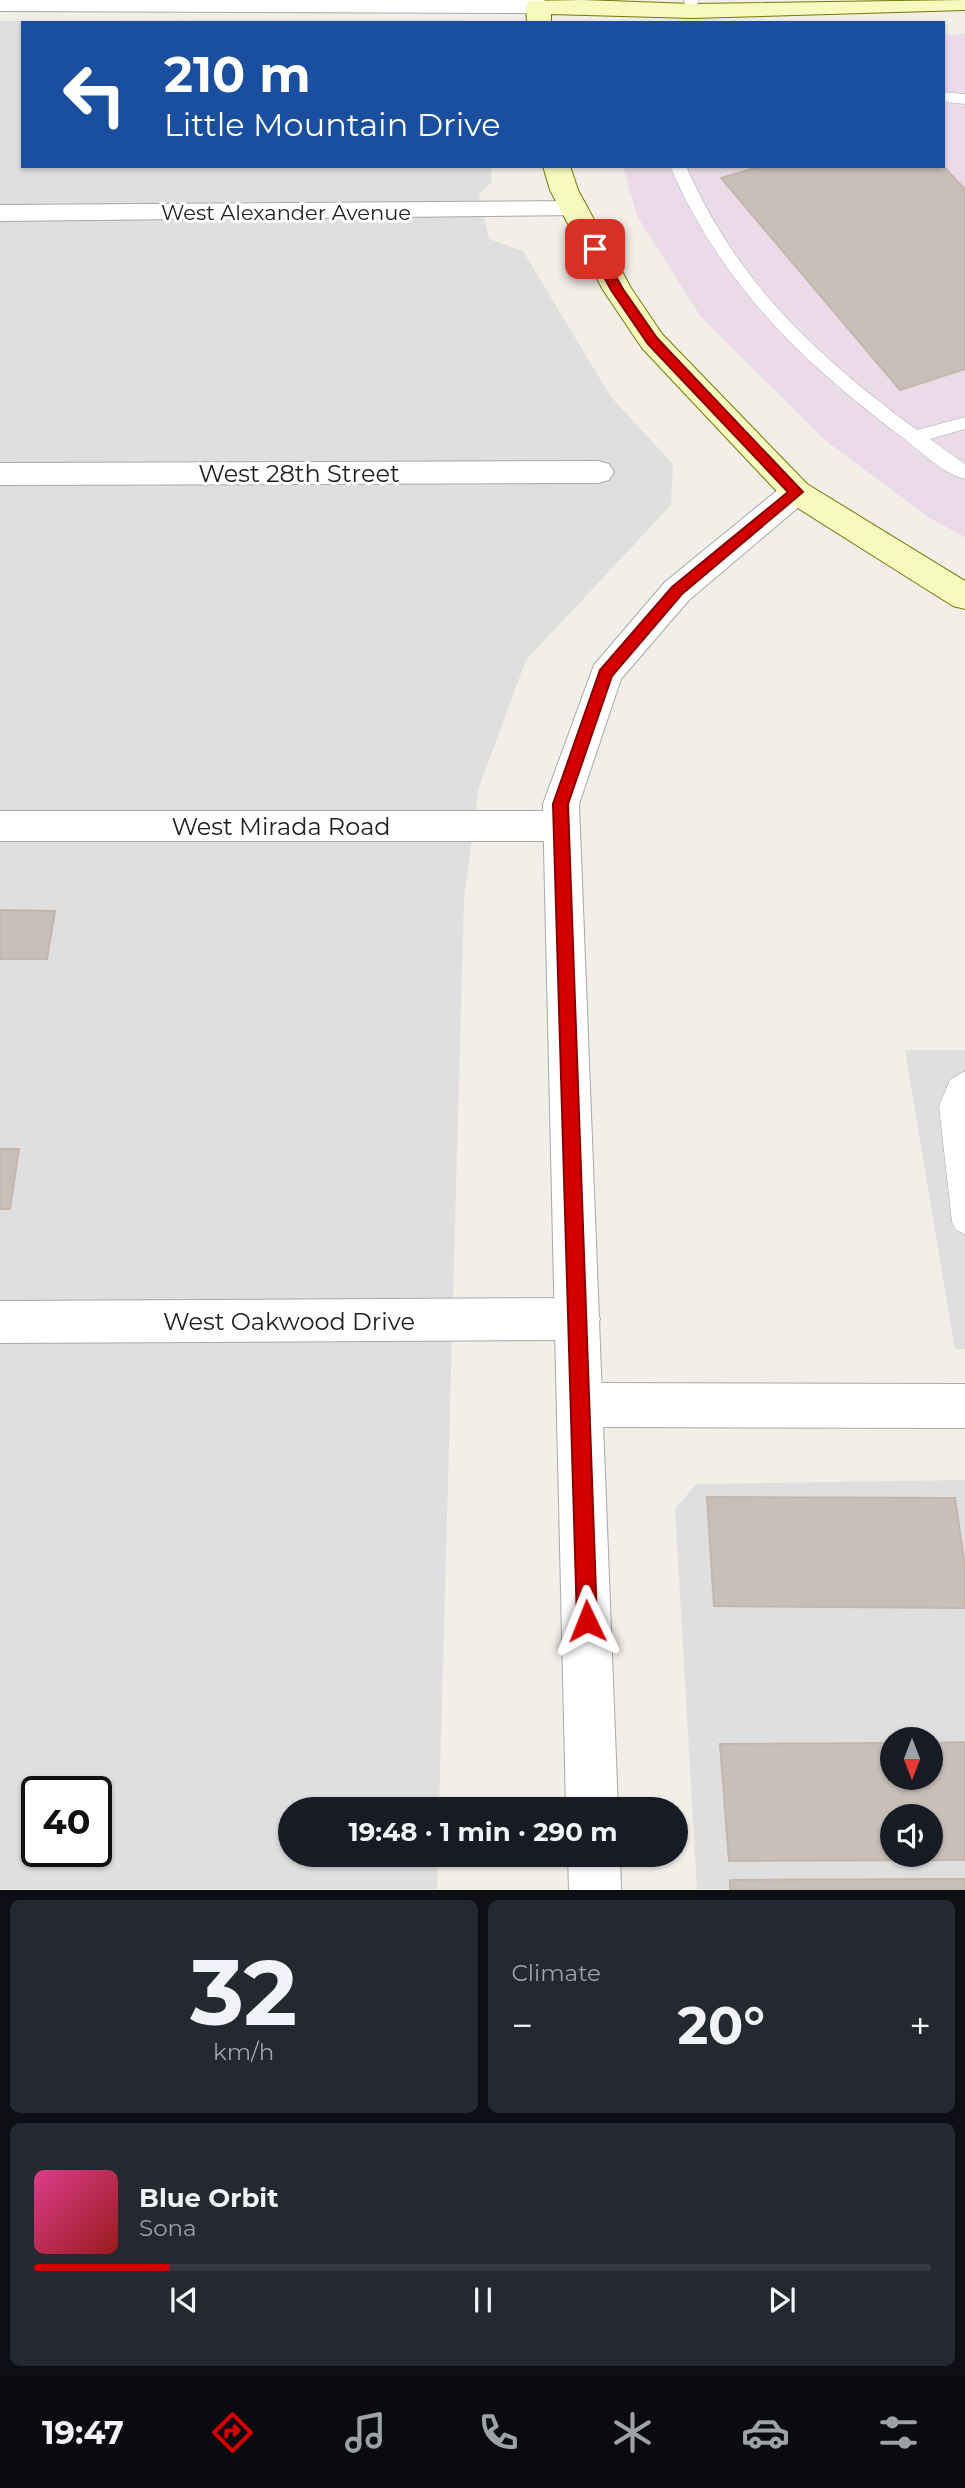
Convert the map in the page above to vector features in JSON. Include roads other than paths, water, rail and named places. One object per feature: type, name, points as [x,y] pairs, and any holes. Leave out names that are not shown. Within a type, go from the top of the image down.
[{"type":"main road","points":[[538,9],[965,3]]},
{"type":"main road","points":[[557,168],[573,209],[617,290],[652,341],[796,492],[965,597]]},
{"type":"street","points":[[0,4],[538,9]]},
{"type":"street","name":"West Alexander Avenue","points":[[0,213],[573,209]]},
{"type":"street","name":"West 28th Street","points":[[0,474],[598,472]]},
{"type":"street","points":[[592,1797],[561,804],[606,674],[677,591],[796,492]]},
{"type":"street","name":"West Mirada Road","points":[[0,826],[561,826]]},
{"type":"street","name":"West Oakwood Drive","points":[[0,1322],[578,1319]]},
{"type":"street","points":[[580,1405],[965,1406]]},
{"type":"street","points":[[594,1867],[595,1889]]},
{"type":"lane","points":[[945,97],[965,99]]},
{"type":"lane","points":[[679,168],[689,197],[708,230],[745,282],[812,356],[965,473]]},
{"type":"lane","points":[[916,437],[965,423]]},
{"type":"lane","points":[[965,1082],[958,1088],[951,1106],[965,1222]]}]
